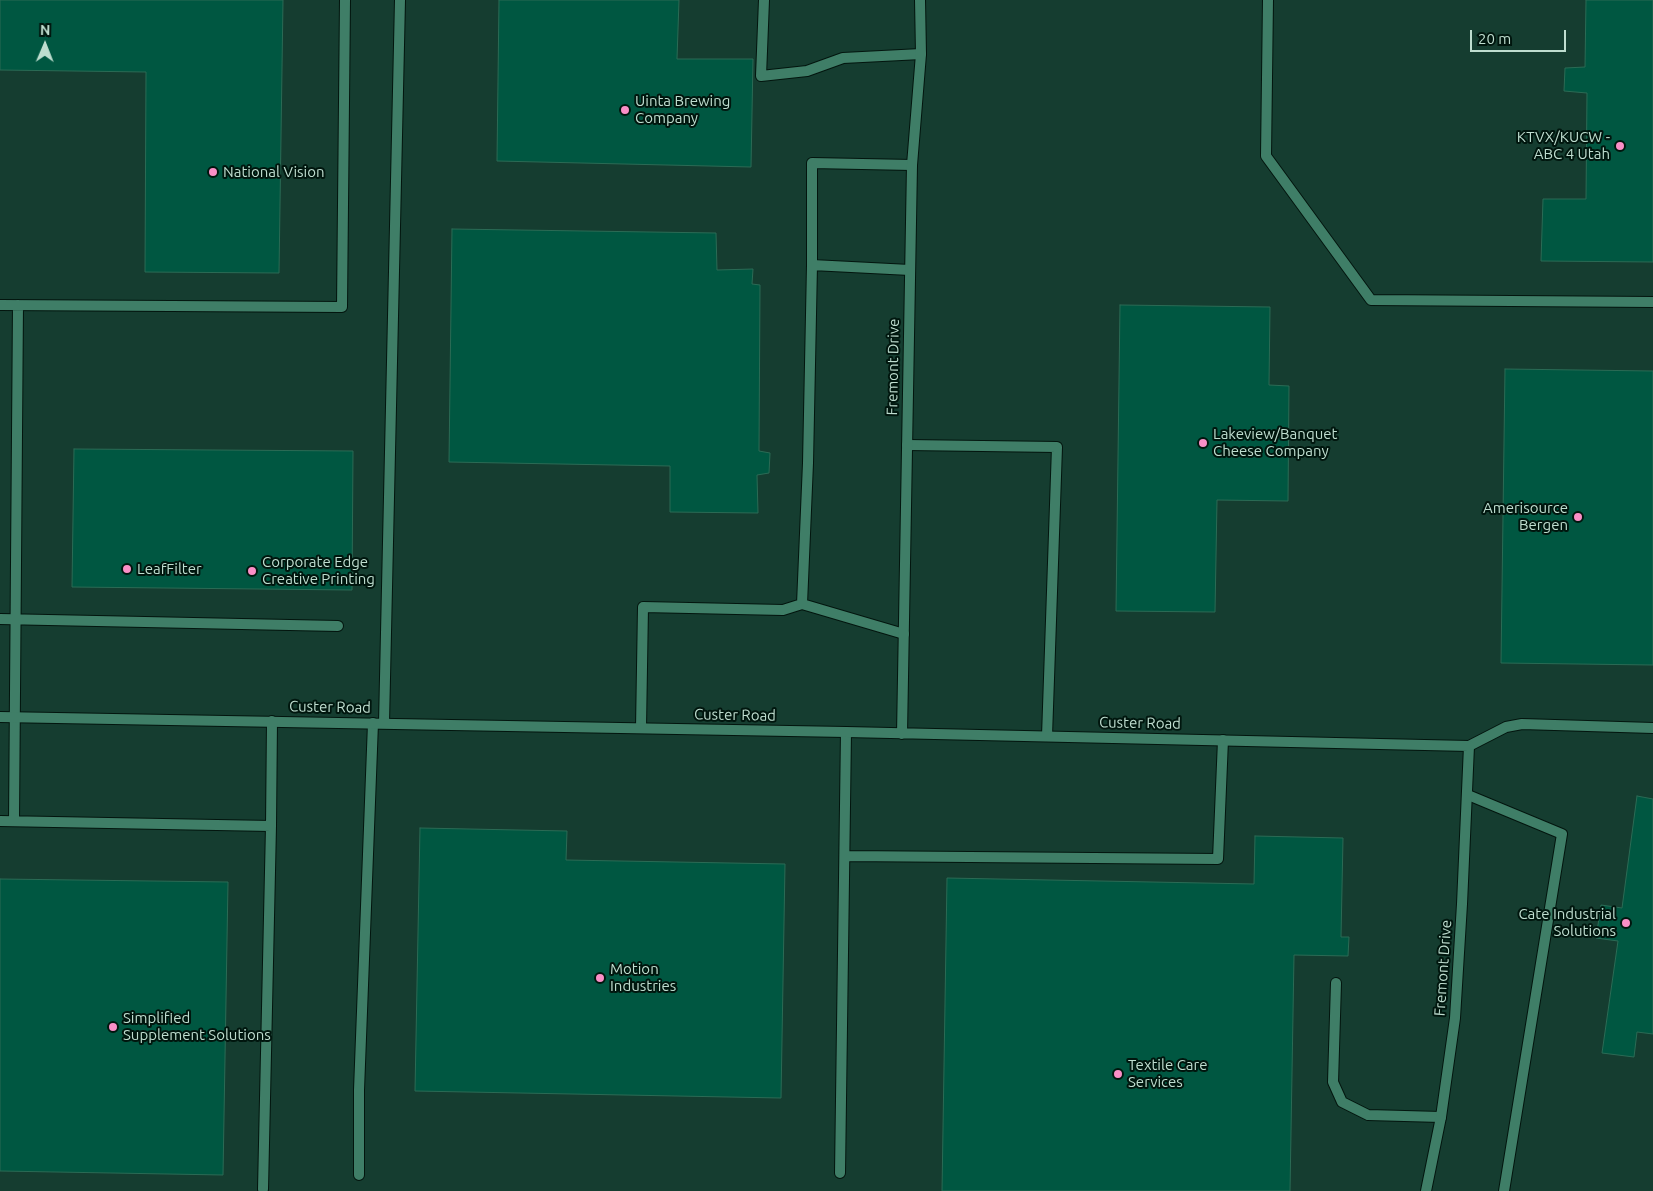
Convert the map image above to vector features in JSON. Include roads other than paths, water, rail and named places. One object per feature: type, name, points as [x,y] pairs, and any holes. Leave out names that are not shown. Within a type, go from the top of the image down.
[{"type":"street","points":[[0,304],[342,307],[345,0]]},
{"type":"street","points":[[384,723],[400,0]]},
{"type":"street","points":[[764,0],[761,76],[807,70],[843,58],[921,54]]},
{"type":"street","name":"Fremont Drive","points":[[902,734],[912,165],[921,54],[920,0]]},
{"type":"street","points":[[1268,0],[1266,156],[1371,300],[1653,302]]},
{"type":"street","points":[[802,604],[808,463],[812,163],[912,165]]},
{"type":"street","points":[[812,265],[910,270]]},
{"type":"street","points":[[14,821],[18,305]]},
{"type":"street","points":[[907,445],[1057,446],[1047,736]]},
{"type":"street","points":[[641,728],[643,607],[783,610],[802,604],[904,634]]},
{"type":"street","points":[[0,619],[338,626]]},
{"type":"street","name":"Custer Road","points":[[0,717],[846,732],[1469,746]]},
{"type":"street","points":[[263,1189],[272,722]]},
{"type":"street","points":[[360,1176],[358,1090],[373,723]]},
{"type":"street","points":[[1469,746],[1506,728],[1522,724],[1653,728]]},
{"type":"street","points":[[840,1173],[846,732]]},
{"type":"street","points":[[844,856],[1218,859],[1223,740]]},
{"type":"street","name":"Fremont Drive","points":[[1426,1191],[1441,1117],[1455,1018],[1468,795],[1469,746]]},
{"type":"street","points":[[1468,795],[1562,834],[1504,1191]]},
{"type":"street","points":[[0,821],[271,826]]},
{"type":"street","points":[[1336,983],[1333,1082],[1342,1102],[1368,1115],[1441,1117]]},
{"type":"place","name":"Uinta Brewing Company","points":[[625,110]]},
{"type":"place","name":"KTVX/KUCW - ABC 4 Utah","points":[[1620,146]]},
{"type":"place","name":"National Vision","points":[[213,172]]},
{"type":"place","name":"Lakeview/Banquet Cheese Company","points":[[1203,443]]},
{"type":"place","name":"Amerisource Bergen","points":[[1578,517]]},
{"type":"place","name":"LeafFilter","points":[[127,569]]},
{"type":"place","name":"Corporate Edge Creative Printing","points":[[252,571]]},
{"type":"place","name":"Cate Industrial Solutions","points":[[1626,923]]},
{"type":"place","name":"Motion Industries","points":[[600,978]]},
{"type":"place","name":"Simplified Supplement Solutions","points":[[113,1027]]},
{"type":"place","name":"Textile Care Services","points":[[1118,1074]]}]
